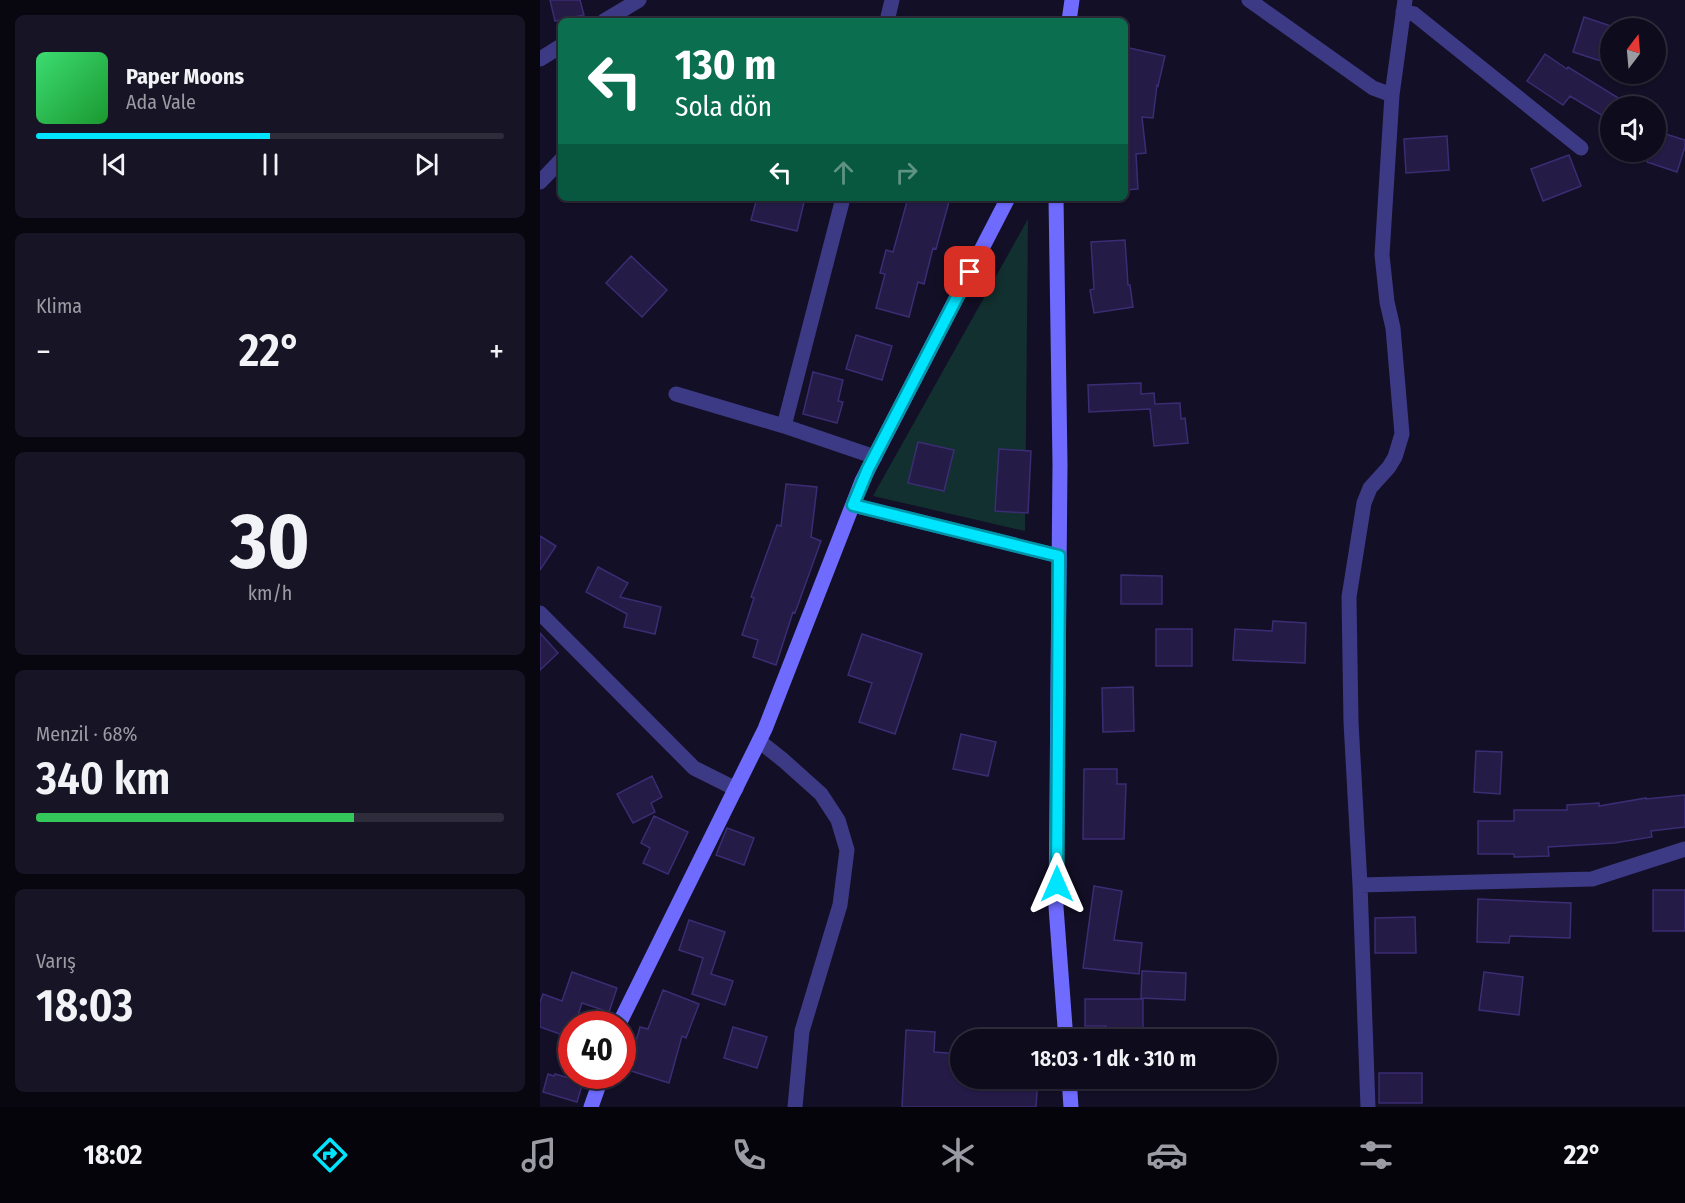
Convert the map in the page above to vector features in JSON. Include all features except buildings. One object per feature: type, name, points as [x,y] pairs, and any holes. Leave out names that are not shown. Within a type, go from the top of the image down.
[{"type":"street","points":[[609,18],[639,0]]},
{"type":"street","points":[[888,18],[892,0]]},
{"type":"street","points":[[1069,18],[1072,0]]},
{"type":"street","points":[[1249,0],[1373,88],[1392,95]]},
{"type":"street","points":[[1368,1107],[1360,885],[1351,722],[1349,597],[1366,495],[1395,457],[1402,434],[1393,328],[1387,302],[1382,255],[1392,95],[1404,6]]},
{"type":"street","points":[[1404,6],[1581,148]]},
{"type":"street","points":[[540,182],[558,163]]},
{"type":"street","points":[[784,426],[842,201]]},
{"type":"street","points":[[626,1011],[759,741],[853,505],[875,457],[1006,201]]},
{"type":"street","points":[[1056,201],[1060,464],[1056,907],[1065,1029]]},
{"type":"street","points":[[676,394],[784,426],[875,457]]},
{"type":"street","points":[[853,505],[1059,556]]},
{"type":"street","points":[[540,613],[694,768],[736,789]]},
{"type":"street","points":[[759,741],[820,794],[838,820],[847,850],[840,905],[802,1031],[795,1107]]},
{"type":"street","points":[[1360,885],[1592,879],[1685,849]]},
{"type":"street","points":[[591,1107],[597,1089]]},
{"type":"street","points":[[1070,1089],[1071,1107]]},
{"type":"green space","points":[[1028,219],[1025,531],[873,496]]},
{"type":"route","points":[[970,272],[868,469],[853,505],[1059,556],[1057,884]]}]
